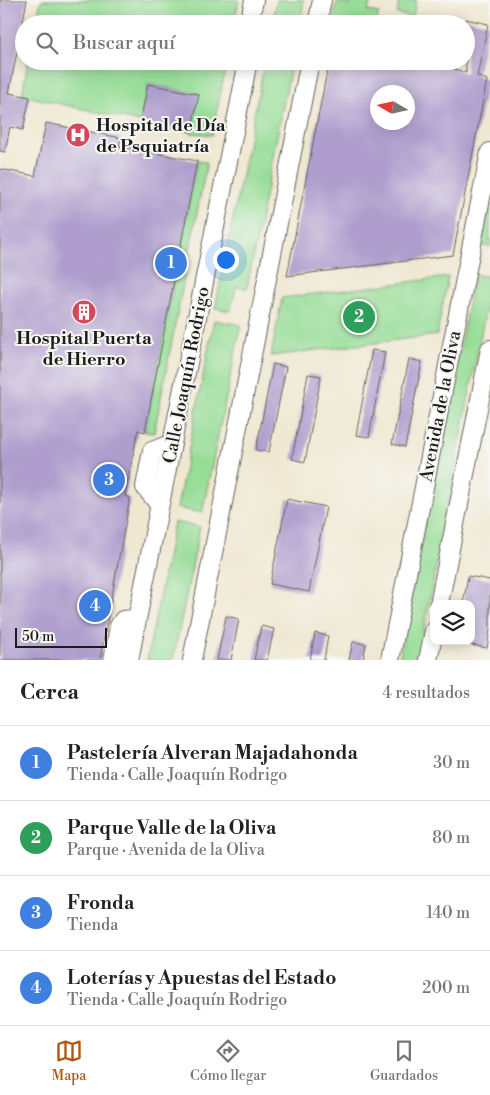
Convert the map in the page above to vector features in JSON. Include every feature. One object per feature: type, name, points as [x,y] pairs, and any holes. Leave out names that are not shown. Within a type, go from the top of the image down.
[{"type":"street","points":[[251,15],[254,0]]},
{"type":"street","points":[[258,15],[260,0]]},
{"type":"street","points":[[319,15],[322,0]]},
{"type":"street","name":"Calle Joaquín Rodrigo","points":[[125,660],[240,70]]},
{"type":"street","name":"Calle Joaquín Rodrigo","points":[[130,660],[246,70]]},
{"type":"street","points":[[192,660],[308,70]]},
{"type":"street","name":"Avenida de la Oliva","points":[[390,660],[490,152]]},
{"type":"street","points":[[440,600],[490,349]]},
{"type":"street","points":[[113,660],[120,626],[123,620],[133,619]]},
{"type":"street","points":[[428,660],[431,645]]},
{"type":"green space","points":[[41,0],[239,0],[236,15],[38,15]]},
{"type":"green space","points":[[277,0],[304,0],[302,15],[274,15]]},
{"type":"green space","points":[[351,0],[370,2],[368,11],[379,13],[378,15],[334,15],[337,2],[350,5]]},
{"type":"green space","points":[[399,0],[416,0],[413,15],[397,14]]},
{"type":"green space","points":[[26,70],[225,70],[212,135],[191,133],[198,94],[148,84],[140,122],[22,95]]},
{"type":"green space","points":[[263,70],[290,70],[247,288],[236,287],[231,311],[215,308]]},
{"type":"green space","points":[[197,161],[207,162],[154,433],[145,432]]},
{"type":"green space","points":[[490,199],[490,247],[481,245]]},
{"type":"green space","points":[[474,274],[490,277],[490,287],[418,660],[399,660]]},
{"type":"green space","points":[[448,277],[437,335],[271,356],[282,298]]},
{"type":"green space","points":[[214,320],[241,325],[202,513],[177,508]]},
{"type":"green space","points":[[174,522],[200,527],[173,660],[147,660]]},
{"type":"building","points":[[0,0],[27,0],[24,15],[15,15],[15,62],[9,93],[30,97],[23,130],[10,127],[5,152],[0,151]]},
{"type":"building","points":[[475,21],[488,24],[477,76],[487,80],[453,255],[287,276],[327,70],[458,70],[466,73],[466,70],[475,70]]},
{"type":"building","points":[[148,84],[199,94],[191,132],[140,122]]},
{"type":"building","name":"Hospital Puerta de Hierro","points":[[46,123],[121,138],[119,146],[197,161],[145,432],[138,430],[125,496],[130,498],[100,660],[0,660],[0,169],[35,176]]},
{"type":"building","points":[[372,350],[385,352],[369,437],[356,435]]},
{"type":"building","points":[[409,359],[422,362],[405,447],[392,444]]},
{"type":"building","points":[[273,364],[286,367],[269,452],[256,450]]},
{"type":"building","points":[[308,374],[321,376],[305,462],[292,459]]},
{"type":"building","points":[[287,499],[326,507],[309,592],[270,584]]},
{"type":"building","points":[[468,576],[490,580],[490,629],[487,648],[471,645],[475,645],[475,600],[464,600]]},
{"type":"building","points":[[226,616],[239,619],[231,660],[217,660]]},
{"type":"building","points":[[261,626],[274,629],[267,660],[254,660]]},
{"type":"building","points":[[315,633],[328,636],[324,660],[310,660]]},
{"type":"building","points":[[353,642],[366,644],[363,660],[349,660]]},
{"type":"place","name":"Hospital de Día de Psquiatría","points":[[78,135]]},
{"type":"place","name":"Pastelería Alveran Majadahonda","points":[[171,263]]},
{"type":"place","name":"Hospital Puerta de Hierro","points":[[84,312]]},
{"type":"place","name":"Parque Valle de la Oliva","points":[[359,317]]},
{"type":"place","name":"Fronda","points":[[109,480]]},
{"type":"place","name":"Loterías y Apuestas del Estado","points":[[95,606]]}]
